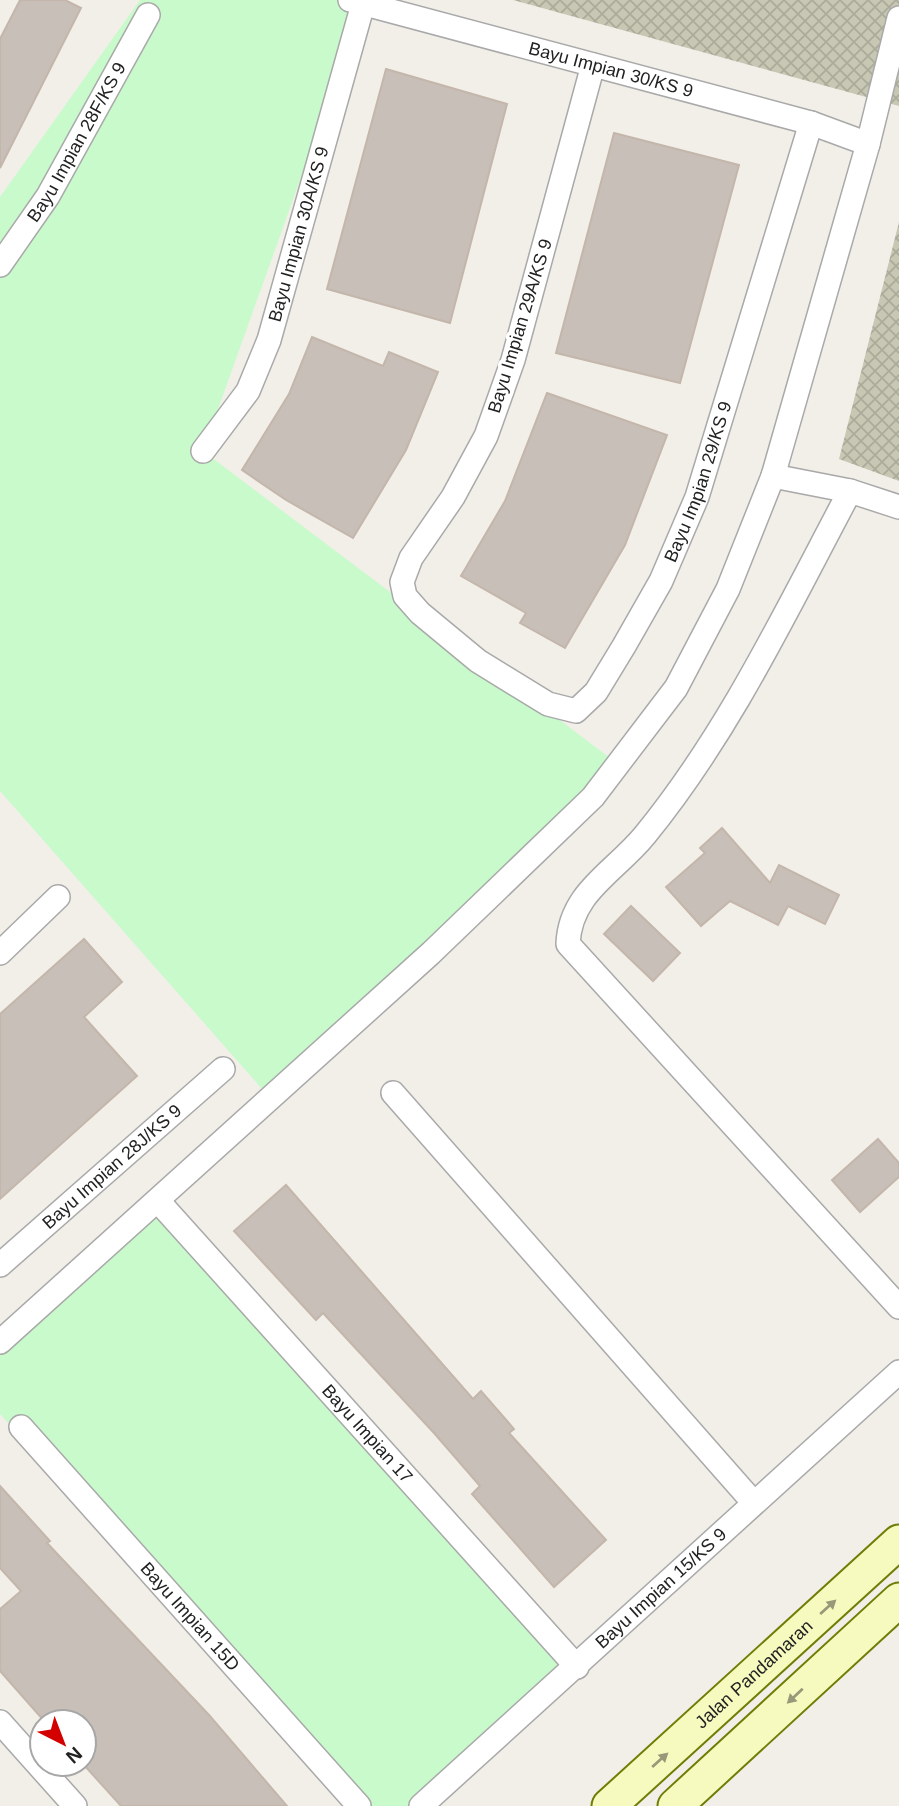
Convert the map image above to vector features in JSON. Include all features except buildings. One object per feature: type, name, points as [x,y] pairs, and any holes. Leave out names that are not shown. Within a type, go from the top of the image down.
[{"type":"main road","name":"Jalan Pandamaran","points":[[610,1806],[899,1542]]},
{"type":"main road","points":[[675,1806],[899,1600]]},
{"type":"street","name":"Bayu Impian 30/KS 9","points":[[356,2],[811,123],[868,144]]},
{"type":"street","name":"Bayu Impian 30A/KS 9","points":[[203,451],[248,391],[269,340],[307,214],[356,2]]},
{"type":"street","name":"Bayu Impian 28F/KS 9","points":[[0,265],[8,237],[48,196],[148,15]]},
{"type":"street","points":[[0,1342],[431,953],[593,797],[676,688],[729,589],[773,476],[868,144],[899,18]]},
{"type":"street","name":"Bayu Impian 29A/KS 9","points":[[478,661],[420,613],[405,596],[402,582],[411,558],[453,497],[486,436],[513,360],[593,65]]},
{"type":"street","name":"Bayu Impian 29/KS 9","points":[[478,661],[548,705],[562,709],[576,710],[596,692],[661,581],[697,497],[811,123]]},
{"type":"street","points":[[773,476],[850,491],[899,507]]},
{"type":"street","points":[[850,491],[720,730],[645,835],[577,905],[569,926],[568,944],[899,1307]]},
{"type":"street","points":[[0,953],[58,897]]},
{"type":"street","name":"Bayu Impian 28J/KS 9","points":[[0,1265],[223,1069]]},
{"type":"street","points":[[393,1093],[754,1502]]},
{"type":"street","name":"Bayu Impian 17","points":[[158,1201],[577,1667]]},
{"type":"street","name":"Bayu Impian 15/KS 9","points":[[421,1806],[899,1372]]},
{"type":"street","name":"Bayu Impian 15D","points":[[21,1427],[359,1806]]},
{"type":"street","points":[[0,1722],[75,1806]]},
{"type":"shaded area","points":[[513,0],[899,0],[899,106]]},
{"type":"shaded area","points":[[899,222],[899,481],[839,459]]},
{"type":"green space","points":[[140,0],[350,0],[363,4],[203,451],[618,764],[270,1098],[0,791],[0,197]]},
{"type":"green space","points":[[158,1201],[577,1667],[421,1806],[358,1806],[0,1414],[0,1342]]}]
